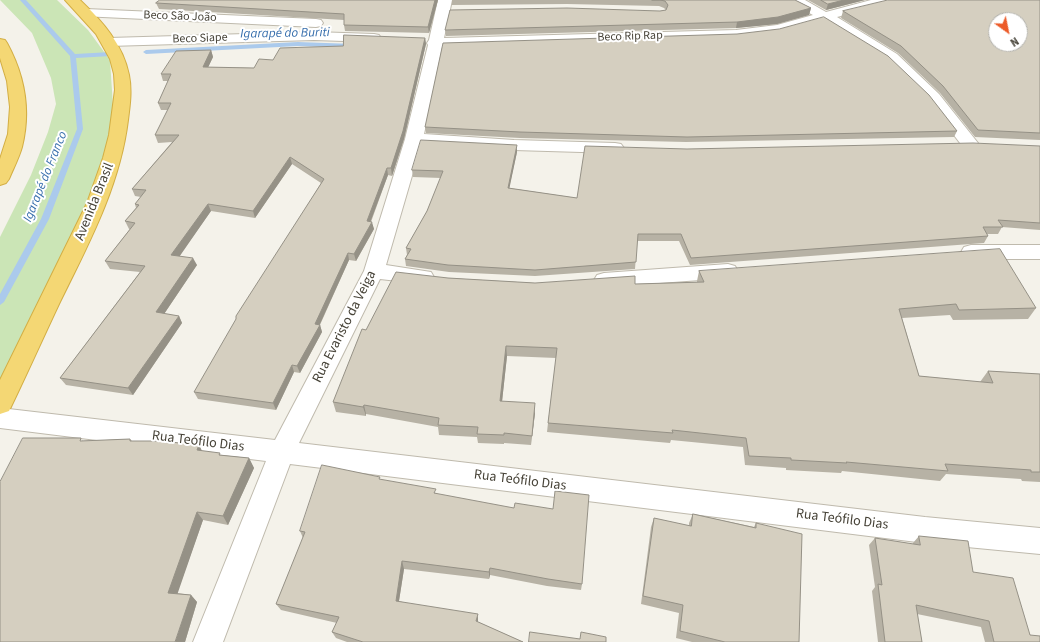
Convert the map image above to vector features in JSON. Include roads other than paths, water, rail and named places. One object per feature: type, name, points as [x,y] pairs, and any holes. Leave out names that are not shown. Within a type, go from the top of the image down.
[{"type":"highway","name":"Avenida Brasil","points":[[0,404],[94,212],[110,167],[119,133],[123,97],[120,69],[109,42],[86,13],[72,0]]},
{"type":"highway","points":[[0,43],[9,58],[18,89],[18,117],[13,148],[0,179]]},
{"type":"street","points":[[795,0],[844,27],[892,57],[977,143],[946,144]]},
{"type":"street","name":"Beco Rip Rap","points":[[430,40],[736,34],[776,29],[887,0]]},
{"type":"street","name":"Rua Evaristo da Veiga","points":[[208,642],[282,452],[374,270],[414,139],[430,40],[449,7]]},
{"type":"street","name":"Beco São João","points":[[86,13],[321,23]]},
{"type":"street","name":"Beco Siape","points":[[109,42],[314,36],[390,38]]},
{"type":"street","points":[[414,139],[514,145],[632,148]]},
{"type":"street","points":[[954,253],[986,251],[1040,252]]},
{"type":"street","points":[[585,282],[749,269]]},
{"type":"street","points":[[374,270],[441,279]]},
{"type":"street","name":"Rua Teófilo Dias","points":[[0,418],[917,529],[1040,542]]},
{"type":"waterway","name":"Igarapé do Franco","points":[[23,0],[73,56]]},
{"type":"waterway","name":"Igarapé do Buriti","points":[[146,52],[298,44],[354,46]]},
{"type":"waterway","name":"Igarapé do Buriti","points":[[73,56],[111,54]]},
{"type":"waterway","name":"Igarapé do Franco","points":[[0,302],[45,219],[80,129],[73,56]]}]
